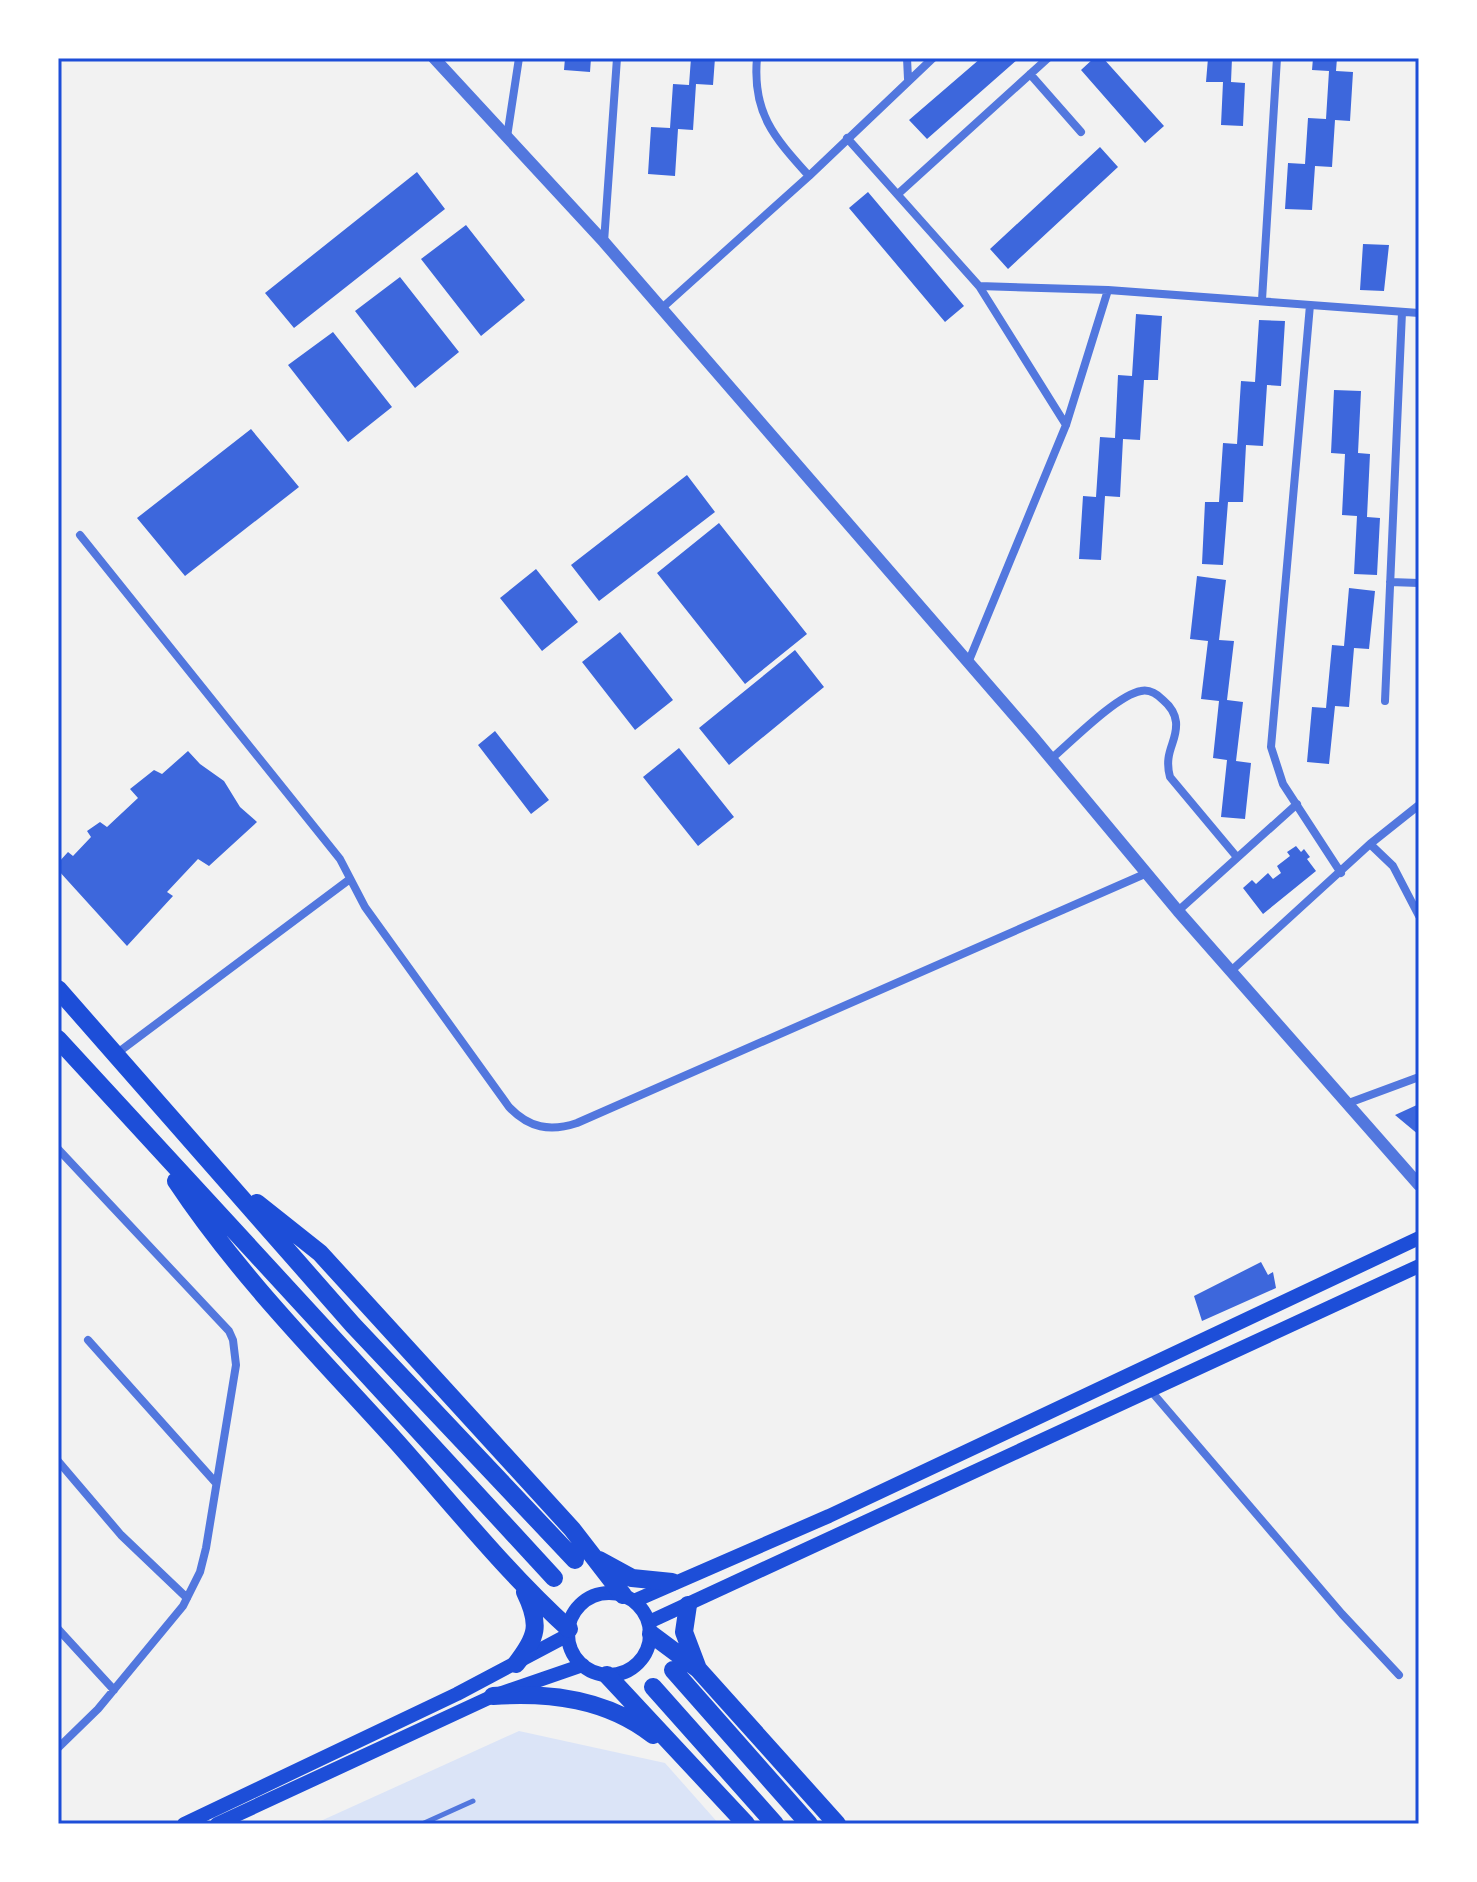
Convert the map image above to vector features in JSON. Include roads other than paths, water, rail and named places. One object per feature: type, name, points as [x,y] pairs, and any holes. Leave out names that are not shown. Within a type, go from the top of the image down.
[{"type":"highway","points":[[58,989],[353,1325],[584,1558],[628,1598]]},
{"type":"highway","points":[[58,1039],[554,1578]]},
{"type":"highway","points":[[166,1156],[176,1180],[227,1252],[520,1583],[568,1632]]},
{"type":"highway","points":[[584,1558],[632,1578],[672,1582]]},
{"type":"highway","points":[[516,1664],[533,1642],[534,1631],[533,1610],[520,1583]]},
{"type":"highway","points":[[688,1605],[684,1632],[698,1669]]},
{"type":"highway","points":[[650,1628],[698,1669],[837,1824]]},
{"type":"highway","points":[[673,1670],[809,1824]]},
{"type":"highway","points":[[607,1675],[746,1824]]},
{"type":"highway","points":[[653,1687],[775,1824]]},
{"type":"highway","points":[[493,1696],[531,1693],[599,1705],[631,1720],[676,1749]]},
{"type":"main road","points":[[628,1598],[829,1516],[1419,1238]]},
{"type":"main road","points":[[650,1628],[688,1605],[1419,1266]]},
{"type":"main road","points":[[611,1592],[628,1598],[646,1614],[650,1628],[644,1655],[638,1663],[629,1670],[607,1675],[583,1665],[572,1651],[568,1632],[572,1617],[587,1599],[611,1592]]},
{"type":"main road","points":[[184,1824],[516,1664],[568,1632]]},
{"type":"main road","points":[[217,1824],[493,1696],[583,1665]]},
{"type":"street","points":[[434,58],[662,308],[1178,911],[1419,1185]]},
{"type":"street","points":[[507,137],[519,58]]},
{"type":"street","points":[[604,242],[617,58]]},
{"type":"street","points":[[757,58],[755,81],[761,112],[773,136],[809,176]]},
{"type":"street","points":[[907,58],[908,79]]},
{"type":"street","points":[[662,308],[809,176],[933,58]]},
{"type":"street","points":[[898,194],[1048,58]]},
{"type":"street","points":[[1262,300],[1277,58]]},
{"type":"street","points":[[1030,74],[1081,132]]},
{"type":"street","points":[[847,138],[979,286],[1066,425]]},
{"type":"street","points":[[979,286],[1108,290],[1419,313]]},
{"type":"street","points":[[968,664],[1066,425],[1108,290]]},
{"type":"street","points":[[1310,305],[1271,747],[1283,784],[1341,873]]},
{"type":"street","points":[[1385,701],[1402,312]]},
{"type":"street","points":[[80,535],[340,859],[365,907],[509,1107],[519,1118],[547,1129],[563,1128],[629,1101],[1147,873]]},
{"type":"street","points":[[1390,582],[1419,583]]},
{"type":"street","points":[[1051,759],[1120,701],[1139,691],[1149,690],[1157,694],[1167,703],[1176,723],[1166,763],[1170,777],[1236,856]]},
{"type":"street","points":[[1178,911],[1297,804]]},
{"type":"street","points":[[1231,971],[1370,844],[1419,805]]},
{"type":"street","points":[[1370,844],[1393,866],[1419,916]]},
{"type":"street","points":[[115,1054],[350,879]]},
{"type":"street","points":[[1346,1104],[1419,1077]]},
{"type":"street","points":[[58,1149],[229,1331],[236,1365],[200,1572],[187,1598],[114,1690],[58,1748]]},
{"type":"street","points":[[88,1340],[216,1483]]},
{"type":"street","points":[[1151,1391],[1342,1614],[1399,1675]]},
{"type":"street","points":[[58,1461],[121,1535],[187,1598]]},
{"type":"street","points":[[58,1629],[114,1690]]},
{"type":"lane","points":[[422,1824],[473,1801]]}]
